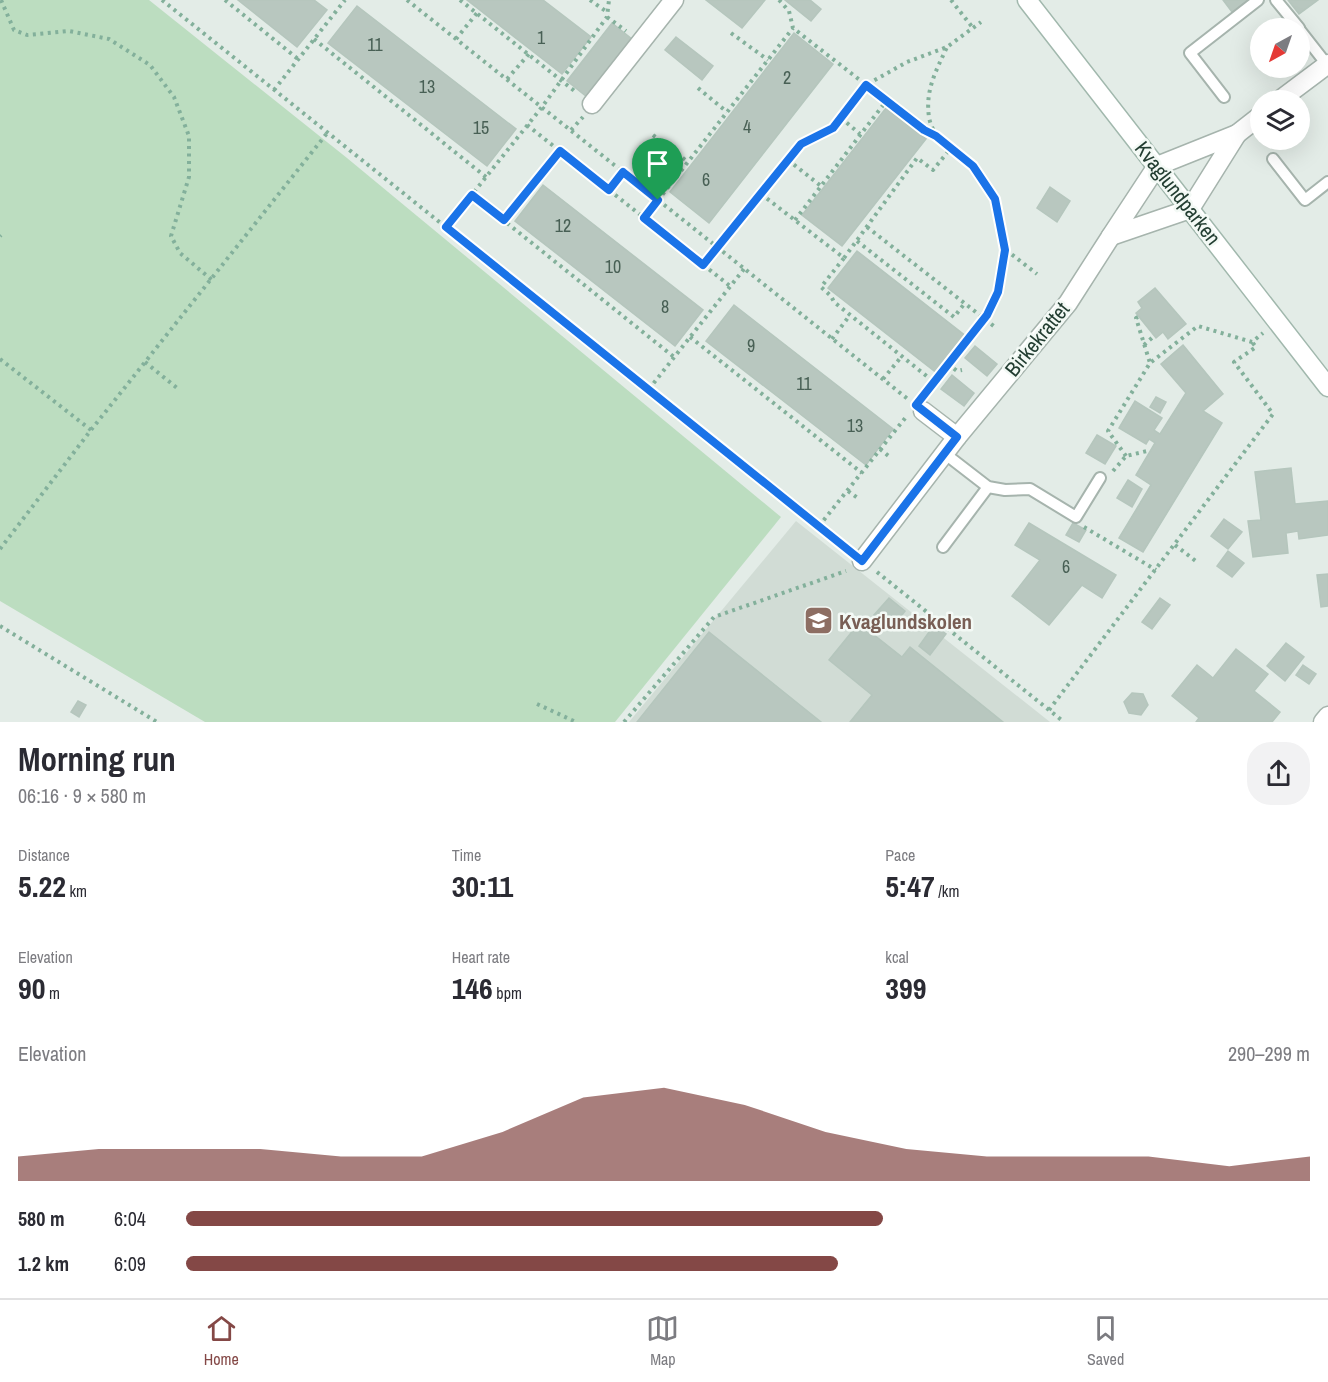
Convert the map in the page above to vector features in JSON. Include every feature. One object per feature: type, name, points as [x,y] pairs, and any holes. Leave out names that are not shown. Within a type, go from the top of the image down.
[{"type":"street","points":[[588,102],[674,0]]},
{"type":"street","name":"Kvaglundparken","points":[[1027,0],[1328,387]]},
{"type":"street","points":[[1294,90],[1328,65]]},
{"type":"street","points":[[1157,166],[1237,134],[1250,124]]},
{"type":"street","points":[[1111,236],[1190,209],[1237,134]]},
{"type":"street","name":"Birkekrattet","points":[[862,561],[944,453],[1068,303],[1157,166]]},
{"type":"street","points":[[920,408],[957,437]]},
{"type":"street","points":[[1323,722],[1328,716]]},
{"type":"lane","points":[[1224,97],[1190,53],[1258,0]]},
{"type":"lane","points":[[1276,0],[1290,18]]},
{"type":"lane","points":[[1310,43],[1328,65]]},
{"type":"lane","points":[[1273,159],[1305,200],[1328,182]]},
{"type":"lane","points":[[944,453],[988,487],[1005,490],[1030,489],[1077,517],[1100,477]]},
{"type":"lane","points":[[942,547],[988,487]]},
{"type":"path","points":[[1,0],[14,30],[27,35],[69,31],[109,39],[150,65],[174,97],[189,136],[189,177],[171,236],[180,253],[212,280]]},
{"type":"path","points":[[162,0],[1064,722]]},
{"type":"path","points":[[225,0],[298,59]]},
{"type":"path","points":[[274,90],[345,0]]},
{"type":"path","points":[[407,0],[920,408]]},
{"type":"path","points":[[460,0],[588,102]]},
{"type":"path","points":[[591,0],[608,13]]},
{"type":"path","points":[[446,227],[542,107],[607,17],[609,0]]},
{"type":"path","points":[[779,0],[789,11],[793,28],[973,166],[995,199],[1005,250],[998,292],[985,318],[934,382],[920,408],[880,449],[819,526]]},
{"type":"path","points":[[951,0],[973,28]]},
{"type":"path","points":[[456,39],[477,13]]},
{"type":"path","points":[[703,265],[801,144],[833,128],[866,85],[907,62],[947,47],[981,22]]},
{"type":"path","points":[[644,218],[793,28]]},
{"type":"path","points":[[731,33],[768,60]]},
{"type":"path","points":[[314,39],[486,177]]},
{"type":"path","points":[[936,136],[930,119],[928,100],[930,83],[947,47]]},
{"type":"path","points":[[507,80],[529,54]]},
{"type":"path","points":[[698,88],[727,112]]},
{"type":"path","points":[[795,220],[887,100]]},
{"type":"path","points":[[841,118],[860,134]]},
{"type":"path","points":[[527,125],[730,286]]},
{"type":"path","points":[[0,549],[91,430],[328,132]]},
{"type":"path","points":[[653,135],[688,162]]},
{"type":"path","points":[[934,382],[834,302],[821,287],[917,158],[933,170],[951,148]]},
{"type":"path","points":[[504,220],[560,151]]},
{"type":"path","points":[[788,160],[821,186]]},
{"type":"path","points":[[609,190],[623,172]]},
{"type":"path","points":[[761,194],[844,258]]},
{"type":"path","points":[[472,195],[674,357]]},
{"type":"path","points":[[867,227],[995,327]]},
{"type":"path","points":[[857,241],[954,317],[965,303]]},
{"type":"path","points":[[1005,250],[1037,274]]},
{"type":"path","points":[[649,389],[744,269]]},
{"type":"path","points":[[832,339],[850,315]]},
{"type":"path","points":[[1138,316],[1150,363]]},
{"type":"path","points":[[1252,342],[1277,322]]},
{"type":"path","points":[[1049,711],[1273,414],[1234,362],[1257,347],[1252,342],[1198,326],[1150,363],[1108,431],[1126,456]]},
{"type":"path","points":[[1144,345],[1154,336]]},
{"type":"path","points":[[690,337],[862,473]]},
{"type":"path","points":[[883,379],[902,356]]},
{"type":"path","points":[[0,360],[91,430]]},
{"type":"path","points":[[146,362],[177,388]]},
{"type":"path","points":[[948,364],[957,371],[962,370]]},
{"type":"path","points":[[880,449],[891,458]]},
{"type":"path","points":[[1100,477],[1113,472],[1126,456],[1147,451]]},
{"type":"path","points":[[848,491],[859,499]]},
{"type":"path","points":[[1077,517],[1084,527],[1156,570]]},
{"type":"path","points":[[1175,545],[1197,562]]},
{"type":"path","points":[[624,722],[714,617],[849,570],[862,561]]},
{"type":"path","points":[[0,626],[157,722]]},
{"type":"path","points":[[537,704],[576,722]]},
{"type":"shaded area","name":"Kvaglundskolen","points":[[796,521],[1050,722],[629,722]]},
{"type":"green space","points":[[0,0],[149,0],[347,158],[781,517],[615,722],[205,722],[0,601]]},
{"type":"building","points":[[238,0],[314,0],[327,10],[297,47]]},
{"type":"building","points":[[467,0],[543,0],[591,37],[562,74]]},
{"type":"building","points":[[706,0],[765,0],[742,28]]},
{"type":"building","points":[[785,0],[810,0],[821,9],[811,21]]},
{"type":"building","points":[[1223,0],[1256,0],[1235,16]]},
{"type":"building","points":[[1288,0],[1318,0],[1299,14]]},
{"type":"building","points":[[357,6],[516,129],[487,166],[328,43]]},
{"type":"building","points":[[612,23],[632,39],[587,97],[567,81]]},
{"type":"building","points":[[794,33],[833,64],[709,223],[670,192]]},
{"type":"building","points":[[676,37],[713,66],[702,80],[665,50]]},
{"type":"building","points":[[886,108],[926,139],[842,246],[802,215]]},
{"type":"building","points":[[543,185],[703,310],[675,346],[515,221]]},
{"type":"building","points":[[1050,187],[1070,201],[1057,222],[1037,208]]},
{"type":"building","points":[[857,251],[967,337],[938,374],[828,288]]},
{"type":"building","points":[[1155,288],[1186,324],[1168,339],[1163,332],[1156,338],[1136,313],[1142,308],[1138,302]]},
{"type":"building","points":[[734,305],[893,429],[866,465],[706,341]]},
{"type":"building","points":[[1183,345],[1223,394],[1203,411],[1222,423],[1143,552],[1119,538],[1151,485],[1136,475],[1155,443],[1149,439],[1146,444],[1119,428],[1135,401],[1162,418],[1154,430],[1160,434],[1186,393],[1161,364]]},
{"type":"building","points":[[975,346],[997,364],[987,376],[965,358]]},
{"type":"building","points":[[952,375],[974,393],[964,406],[941,389]]},
{"type":"building","points":[[1156,397],[1166,402],[1160,413],[1150,407]]},
{"type":"building","points":[[1097,435],[1116,446],[1105,464],[1086,453]]},
{"type":"building","points":[[1291,468],[1295,504],[1328,501],[1328,535],[1299,539],[1298,531],[1286,533],[1288,553],[1253,557],[1248,521],[1261,520],[1255,472]]},
{"type":"building","points":[[1128,480],[1142,489],[1132,507],[1117,498]]},
{"type":"building","points":[[1224,519],[1242,532],[1228,549],[1211,536]]},
{"type":"building","points":[[1029,523],[1116,575],[1102,598],[1082,585],[1049,625],[1012,596],[1040,560],[1015,545]]},
{"type":"building","points":[[1073,523],[1086,530],[1079,542],[1066,535]]},
{"type":"building","points":[[1228,551],[1244,563],[1232,577],[1217,566]]},
{"type":"building","points":[[1328,574],[1328,606],[1321,607],[1317,575]]},
{"type":"building","points":[[889,598],[905,611],[891,629],[874,615]]},
{"type":"building","points":[[1160,598],[1170,605],[1152,629],[1142,622]]},
{"type":"building","points":[[859,623],[902,657],[910,647],[1003,722],[850,722],[872,695],[829,660]]},
{"type":"building","points":[[934,625],[946,634],[930,655],[919,646]]},
{"type":"building","points":[[709,632],[821,722],[637,722]]},
{"type":"building","points":[[1286,643],[1304,657],[1285,681],[1267,666]]},
{"type":"building","points":[[1236,649],[1268,674],[1254,691],[1280,712],[1272,722],[1196,722],[1199,718],[1172,696],[1197,665],[1213,678]]},
{"type":"building","points":[[1303,665],[1316,674],[1309,684],[1296,675]]},
{"type":"building","points":[[1132,693],[1143,694],[1148,705],[1141,715],[1129,713],[1124,702]]},
{"type":"building","points":[[78,701],[86,705],[79,717],[71,712]]},
{"type":"place","name":"Kvaglundskolen","points":[[818,621]]},
{"type":"route","points":[[866,85],[973,166],[995,199],[1005,250],[998,292],[987,315],[916,405],[957,437],[862,561],[446,227],[472,195],[504,220],[560,151],[609,190],[623,172],[658,200],[644,218],[703,265],[801,144],[833,128],[866,85]]}]
